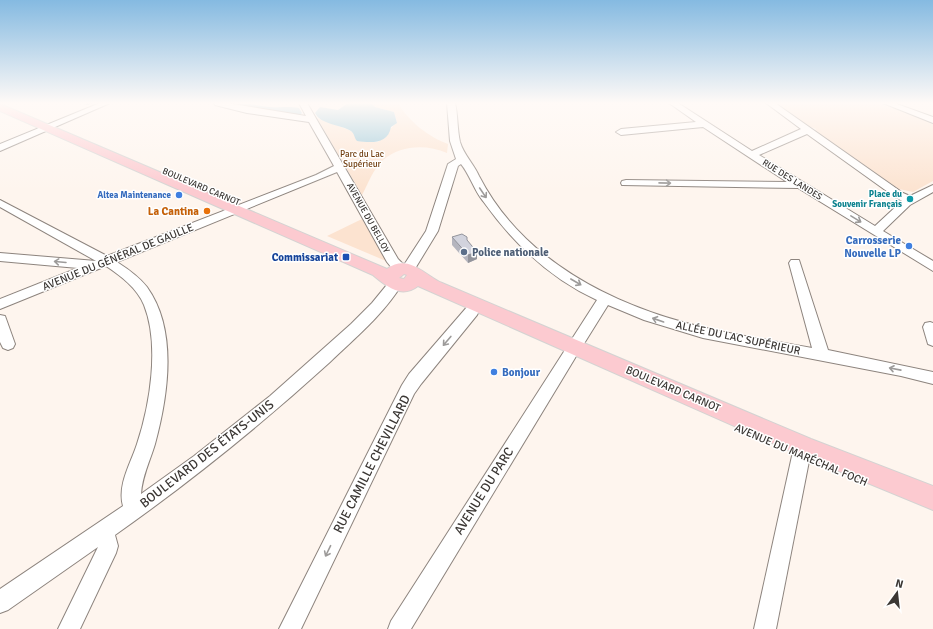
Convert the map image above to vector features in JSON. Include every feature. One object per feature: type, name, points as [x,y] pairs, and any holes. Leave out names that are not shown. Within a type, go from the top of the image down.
[{"type":"main road","name":"BOULEVARD CARNOT","points":[[65,132],[240,207],[379,271],[402,276],[455,295],[573,350]]},
{"type":"main road","name":"BOULEVARD CARNOT","points":[[402,276],[449,302]]},
{"type":"main road","name":"AVENUE DU MARÉCHAL FOCH","points":[[449,302],[573,350],[802,451],[933,511]]},
{"type":"main road","points":[[802,451],[933,498]]},
{"type":"street","points":[[0,148],[36,132]]},
{"type":"street","name":"AVENUE DU BELLOY","points":[[319,132],[402,276]]},
{"type":"street","name":"BOULEVARD DES ÉTATS-UNIS","points":[[0,602],[134,510],[231,439],[292,387],[383,301],[402,276],[432,230],[446,191],[450,169],[452,164],[457,159],[454,132]]},
{"type":"street","name":"RUE DES LANDES","points":[[717,132],[799,185],[933,267]]},
{"type":"street","points":[[751,155],[802,132]]},
{"type":"street","points":[[810,132],[899,195],[910,200]]},
{"type":"street","name":"ALLÉE DU LAC SUPÉRIEUR","points":[[457,159],[466,162],[482,192],[515,234],[560,272],[605,298],[636,312],[678,327],[933,378]]},
{"type":"street","name":"AVENUE DU GÉNÉRAL DE GAULLE","points":[[0,304],[240,207],[320,177],[340,167]]},
{"type":"street","points":[[626,183],[799,185]]},
{"type":"street","points":[[874,230],[878,229],[910,200],[933,188]]},
{"type":"street","points":[[0,203],[130,277],[143,291],[151,308],[158,343],[158,387],[152,424],[130,497],[134,510]]},
{"type":"street","points":[[0,257],[104,263]]},
{"type":"street","points":[[795,264],[822,355]]},
{"type":"street","name":"AVENUE DU PARC","points":[[399,629],[605,298]]},
{"type":"street","name":"RUE CAMILLE CHEVILLARD","points":[[290,629],[408,390],[415,379],[472,311]]},
{"type":"street","points":[[0,320],[8,344]]},
{"type":"street","points":[[765,629],[802,451]]},
{"type":"street","points":[[69,629],[104,560],[108,546],[104,531]]},
{"type":"green space","name":"Parc du Lac Supérieur","points":[[325,132],[353,132],[357,141],[378,142],[387,132],[425,132],[448,144],[447,153],[422,147],[398,151],[390,155],[376,168],[362,195]]},
{"type":"green space","points":[[816,132],[933,132],[933,181],[913,192],[899,189]]},
{"type":"green space","points":[[362,219],[386,261],[327,236]]},
{"type":"water","points":[[389,132],[387,137],[374,142],[357,141],[353,133]]},
{"type":"building","points":[[462,234],[467,237],[467,240],[477,252],[468,255],[452,237]]},
{"type":"place","name":"Altea Maintenance","points":[[179,195]]},
{"type":"place","name":"Place du Souvenir Français","points":[[910,199]]},
{"type":"place","name":"La Cantina","points":[[207,211]]},
{"type":"place","name":"Carrosserie Nouvelle LP","points":[[909,246]]},
{"type":"place","name":"Police nationale","points":[[464,252]]},
{"type":"place","name":"Commissariat","points":[[346,257]]},
{"type":"place","name":"Bonjour","points":[[494,372]]}]
